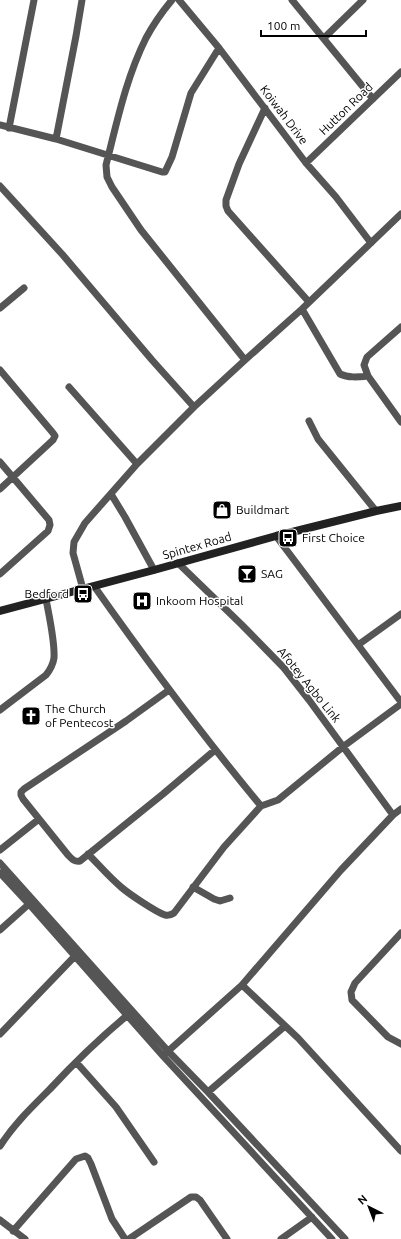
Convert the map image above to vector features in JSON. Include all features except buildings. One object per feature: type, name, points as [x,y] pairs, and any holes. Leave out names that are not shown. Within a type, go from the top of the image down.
[{"type":"main road","name":"Spintex Road","points":[[0,611],[178,564],[276,536],[401,506]]},
{"type":"street","points":[[9,128],[34,0]]},
{"type":"street","points":[[56,139],[82,0]]},
{"type":"street","points":[[172,0],[159,16],[146,38],[134,68],[108,155],[106,165],[107,177],[141,230],[245,360]]},
{"type":"street","name":"Koiwah Drive","points":[[179,0],[219,48],[306,162],[336,197],[371,243]]},
{"type":"street","points":[[292,0],[373,99]]},
{"type":"street","points":[[324,38],[363,0]]},
{"type":"street","points":[[0,125],[56,139],[162,172],[166,171],[172,157],[191,93],[219,48]]},
{"type":"street","name":"Hutton Road","points":[[306,162],[401,72]]},
{"type":"street","points":[[264,108],[239,164],[226,200],[226,206],[228,211],[309,302]]},
{"type":"street","points":[[0,186],[62,254],[194,407]]},
{"type":"street","points":[[83,589],[73,553],[74,542],[85,523],[137,464],[194,407],[302,310],[401,214]]},
{"type":"street","points":[[0,308],[24,288]]},
{"type":"street","points":[[302,310],[340,374],[352,377],[368,376]]},
{"type":"street","points":[[401,327],[367,357],[364,365],[368,376],[401,422]]},
{"type":"street","points":[[0,370],[55,436],[53,440],[0,489]]},
{"type":"street","points":[[69,386],[137,464]]},
{"type":"street","points":[[309,421],[318,439],[376,511]]},
{"type":"street","points":[[0,462],[48,520],[50,527],[48,531],[0,574]]},
{"type":"street","points":[[111,494],[154,570]]},
{"type":"street","points":[[88,854],[120,886],[156,910],[166,915],[170,915],[174,912],[224,847],[261,806],[278,800],[344,746],[401,703],[276,536]]},
{"type":"street","name":"Afotey Agbo Link","points":[[178,564],[242,625],[284,668],[344,746],[393,815]]},
{"type":"street","points":[[94,586],[169,690],[215,750],[261,806]]},
{"type":"street","points":[[0,710],[46,676],[51,668],[54,660],[53,646],[46,599]]},
{"type":"street","points":[[358,645],[401,614]]},
{"type":"street","points":[[169,690],[21,792],[21,796],[76,862],[80,861],[215,750]]},
{"type":"street","points":[[166,1053],[242,985],[341,870],[393,815],[401,809]]},
{"type":"street","points":[[0,850],[39,819]]},
{"type":"street","points":[[0,863],[130,1013],[332,1239]]},
{"type":"street","points":[[0,873],[75,956],[130,1013]]},
{"type":"street","points":[[193,887],[220,901],[230,898]]},
{"type":"street","points":[[0,930],[28,904]]},
{"type":"street","points":[[401,933],[355,983],[351,992],[352,1000],[357,1006],[388,1037],[401,1044]]},
{"type":"street","points":[[0,1034],[75,956]]},
{"type":"street","points":[[242,985],[298,1038],[401,1151]]},
{"type":"street","points":[[0,1146],[21,1118],[96,1042],[130,1013]]},
{"type":"street","points":[[208,1092],[285,1026]]},
{"type":"street","points":[[166,1053],[208,1092],[345,1239]]},
{"type":"street","points":[[76,1062],[116,1107],[154,1162]]},
{"type":"street","points":[[14,1231],[76,1159],[85,1156],[91,1164],[112,1219],[125,1239]]},
{"type":"street","points":[[129,1239],[191,1197],[196,1197],[200,1200],[227,1239]]},
{"type":"street","points":[[281,1239],[312,1217]]},
{"type":"street","points":[[0,1220],[25,1239]]},
{"type":"place","name":"Buildmart","points":[[222,510]]},
{"type":"place","name":"First Choice","points":[[288,538]]},
{"type":"place","name":"SAG","points":[[247,574]]},
{"type":"place","name":"Bedford","points":[[83,594]]},
{"type":"place","name":"Inkoom Hospital","points":[[142,601]]},
{"type":"place","name":"The Church of Pentecost","points":[[31,716]]}]
